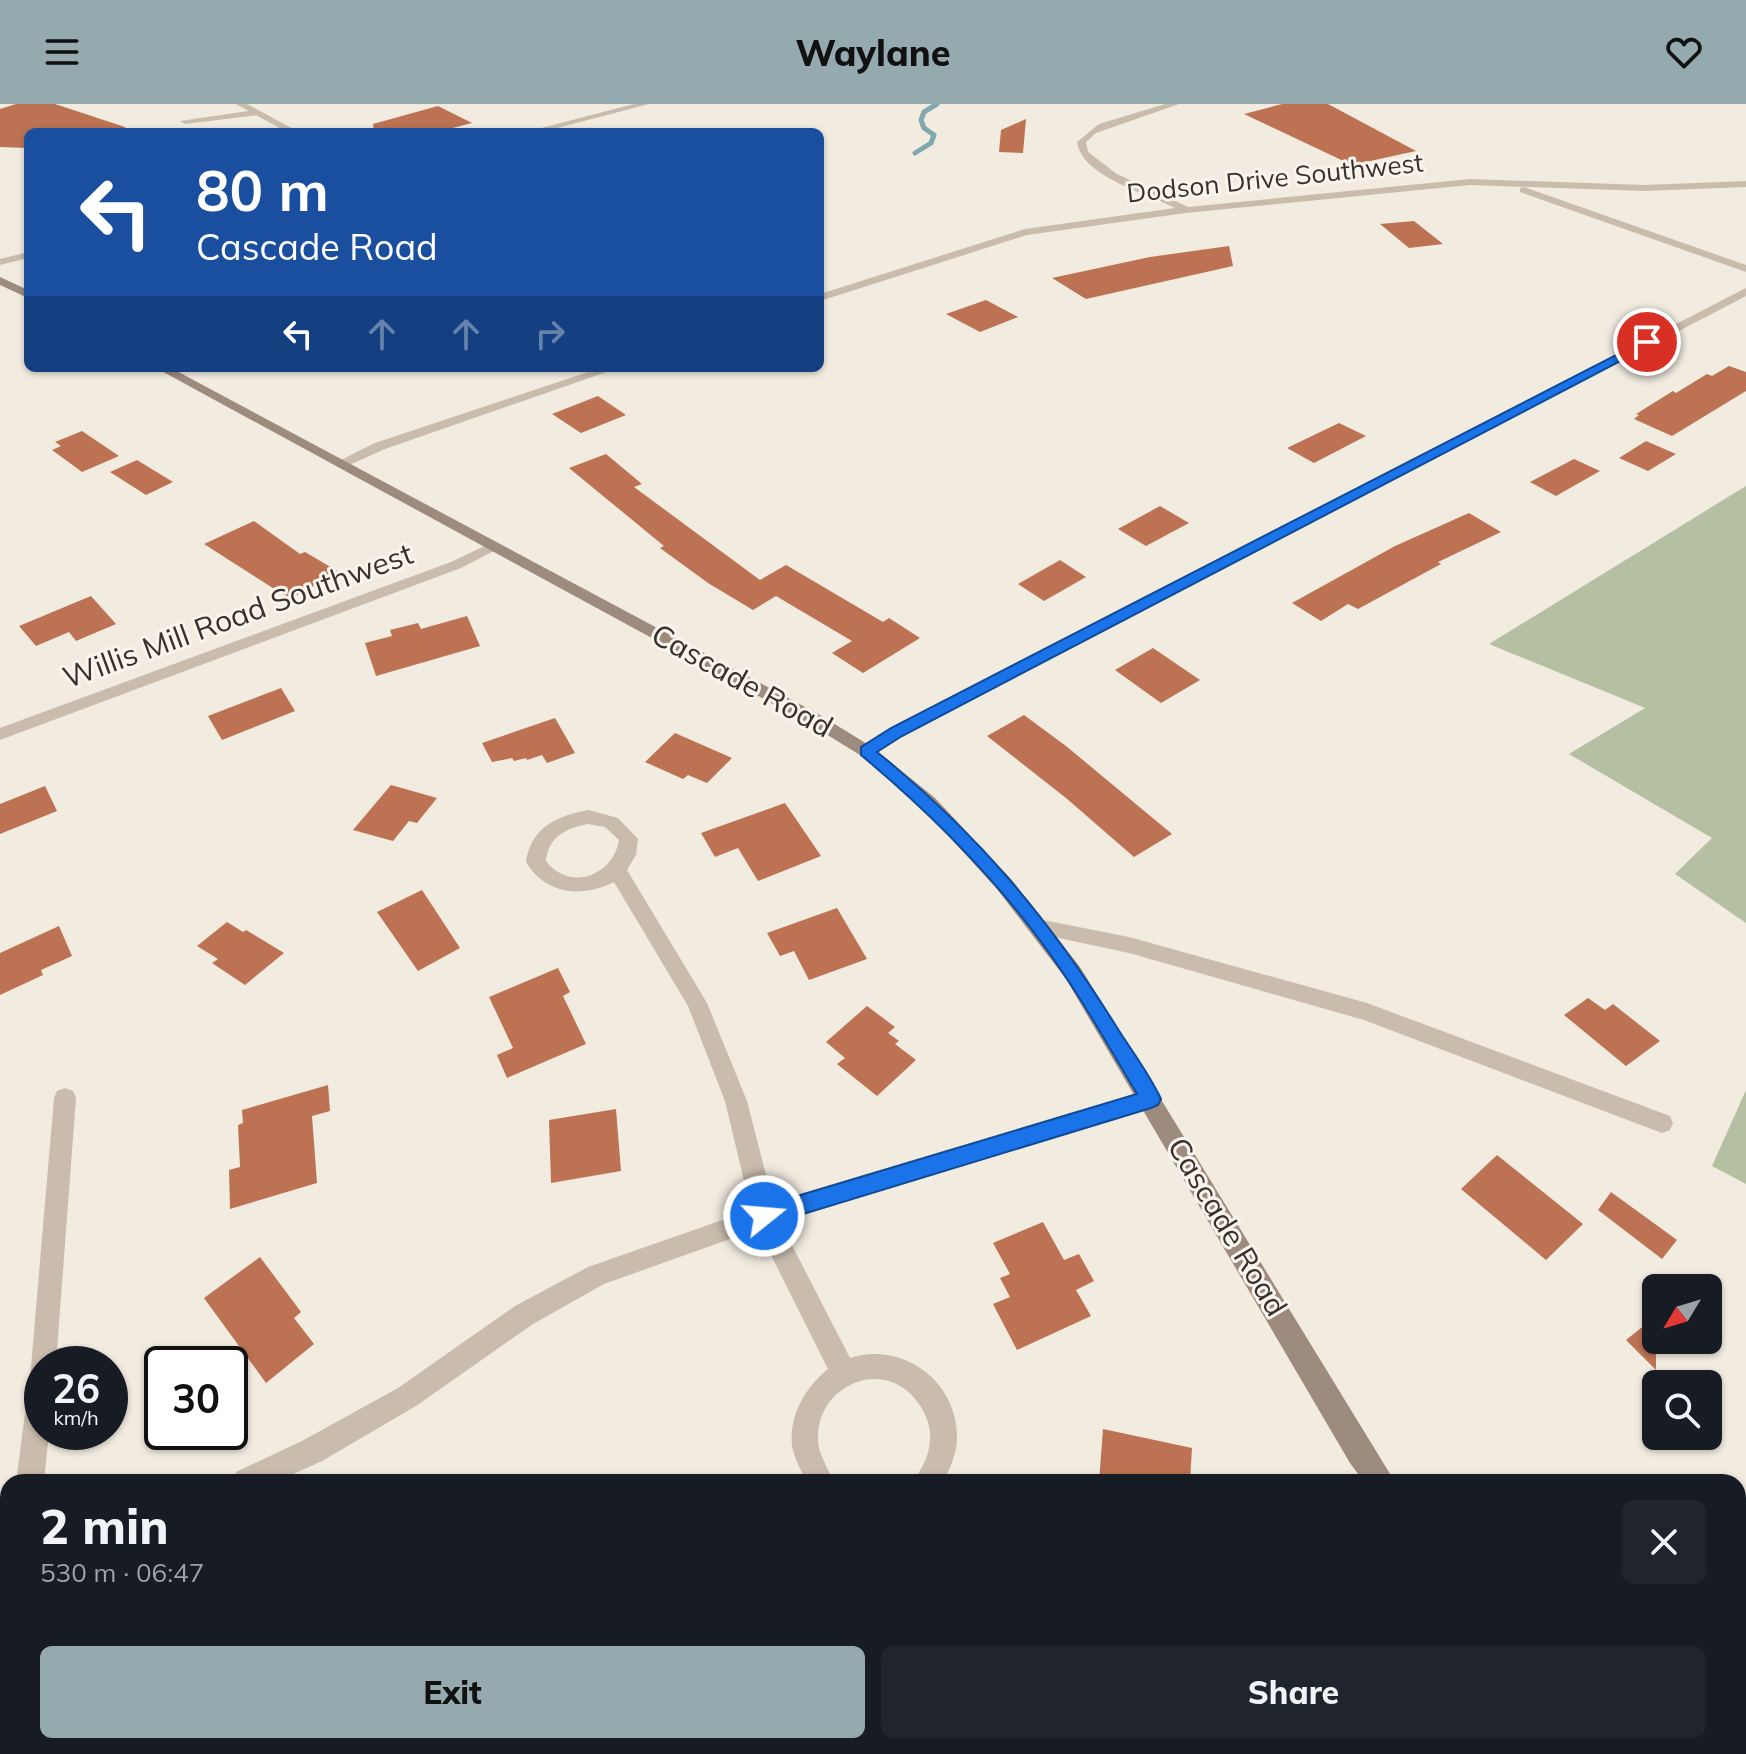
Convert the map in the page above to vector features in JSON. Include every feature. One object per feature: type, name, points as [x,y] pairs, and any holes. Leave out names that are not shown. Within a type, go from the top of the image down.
[{"type":"main road","points":[[0,280],[24,293]]},
{"type":"main road","name":"Cascade Road","points":[[169,372],[814,719],[866,751],[929,803],[1004,884],[1073,973],[1352,1440],[1375,1474]]},
{"type":"street","points":[[240,104],[286,128]]},
{"type":"street","points":[[547,128],[645,104]]},
{"type":"street","points":[[1175,104],[1103,126],[1082,140],[1080,149],[1084,158],[1102,171],[1174,201],[1186,210]]},
{"type":"street","points":[[185,121],[255,113]]},
{"type":"street","points":[[1515,182],[1526,191],[1746,269]]},
{"type":"street","name":"Dodson Drive Southwest","points":[[824,297],[1025,232],[1186,210],[1404,186],[1515,182],[1644,188],[1746,184]]},
{"type":"street","points":[[0,262],[24,256]]},
{"type":"street","points":[[866,751],[897,732],[1746,291]]},
{"type":"street","points":[[340,464],[380,446],[600,372]]},
{"type":"street","name":"Willis Mill Road Southwest","points":[[0,734],[456,565],[493,546]]},
{"type":"street","points":[[574,819],[602,819],[614,823],[629,839],[625,861],[617,870],[592,884],[562,884],[541,872],[536,862],[536,851],[540,841],[560,824],[574,819]]},
{"type":"street","points":[[617,870],[697,1003],[736,1101],[764,1216],[843,1371]]},
{"type":"street","points":[[1038,927],[1129,945],[1367,1012],[1662,1123]]},
{"type":"street","points":[[44,1346],[65,1098]]},
{"type":"street","points":[[263,1474],[312,1451],[407,1397],[524,1315],[597,1275],[764,1216],[1151,1099]]},
{"type":"street","points":[[815,1474],[805,1446],[805,1423],[812,1402],[826,1384],[843,1371],[864,1365],[884,1365],[905,1371],[922,1384],[935,1402],[943,1423],[944,1446],[934,1474]]},
{"type":"street","points":[[31,1474],[34,1450]]},
{"type":"green space","points":[[1746,486],[1746,923],[1675,874],[1712,838],[1569,754],[1645,708],[1489,644]]},
{"type":"green space","points":[[1746,1090],[1746,1184],[1712,1166]]},
{"type":"building","points":[[16,104],[55,104],[125,127],[24,128],[24,148],[0,147],[0,109]]},
{"type":"building","points":[[1282,104],[1328,104],[1416,151],[1352,165],[1244,114]]},
{"type":"building","points":[[438,106],[472,123],[453,128],[374,128],[373,124]]},
{"type":"building","points":[[1026,119],[1023,153],[999,152],[1001,130]]},
{"type":"building","points":[[1414,221],[1443,244],[1409,248],[1380,224]]},
{"type":"building","points":[[1229,246],[1233,266],[1086,299],[1052,278],[1150,257]]},
{"type":"building","points":[[986,300],[1018,317],[980,332],[946,314]]},
{"type":"building","points":[[1729,366],[1746,372],[1746,391],[1672,436],[1634,419],[1639,415],[1636,414],[1673,391],[1676,393],[1707,374],[1712,376]]},
{"type":"building","points":[[598,396],[626,415],[581,433],[552,414]]},
{"type":"building","points":[[1339,423],[1366,436],[1314,463],[1287,448]]},
{"type":"building","points":[[82,431],[119,456],[82,472],[52,450],[61,446],[55,442]]},
{"type":"building","points":[[1646,441],[1676,454],[1648,471],[1619,458]]},
{"type":"building","points":[[606,454],[642,484],[634,487],[760,580],[786,565],[883,622],[889,618],[920,638],[863,673],[832,653],[852,641],[776,596],[753,610],[708,583],[660,548],[664,546],[569,468]]},
{"type":"building","points":[[1574,459],[1600,471],[1556,496],[1530,482]]},
{"type":"building","points":[[137,460],[173,482],[146,495],[110,472]]},
{"type":"building","points":[[1160,506],[1189,523],[1146,546],[1118,529]]},
{"type":"building","points":[[1469,513],[1501,532],[1438,562],[1441,564],[1358,609],[1348,604],[1321,621],[1292,603],[1395,546]]},
{"type":"building","points":[[254,521],[300,554],[305,552],[339,572],[290,599],[204,544]]},
{"type":"building","points":[[1060,560],[1086,577],[1044,601],[1018,584]]},
{"type":"building","points":[[91,596],[116,624],[76,641],[69,632],[36,646],[19,626]]},
{"type":"building","points":[[467,616],[480,646],[376,676],[365,643],[392,636],[390,630],[418,623],[421,629]]},
{"type":"building","points":[[1153,648],[1200,680],[1161,703],[1115,670]]},
{"type":"building","points":[[281,688],[295,711],[222,740],[208,716]]},
{"type":"building","points":[[1024,715],[1172,834],[1134,857],[987,736]]},
{"type":"building","points":[[555,718],[575,753],[547,763],[542,755],[527,760],[514,761],[512,758],[492,762],[482,743]]},
{"type":"building","points":[[675,733],[732,758],[707,783],[688,775],[683,779],[645,762]]},
{"type":"building","points":[[391,785],[437,798],[417,823],[409,821],[393,841],[353,830]]},
{"type":"building","points":[[45,786],[57,811],[0,834],[0,804]]},
{"type":"building","points":[[785,803],[821,856],[758,881],[738,848],[715,857],[701,833]]},
{"type":"building","points":[[422,890],[460,948],[418,971],[377,912]]},
{"type":"building","points":[[837,908],[867,959],[809,980],[794,951],[780,956],[767,933]]},
{"type":"building","points":[[227,922],[284,953],[245,985],[212,963],[218,959],[197,946]]},
{"type":"building","points":[[59,926],[72,956],[41,970],[43,975],[0,995],[0,953]]},
{"type":"building","points":[[558,968],[570,992],[563,996],[586,1044],[507,1078],[497,1055],[513,1048],[489,997]]},
{"type":"building","points":[[1588,998],[1605,1010],[1613,1004],[1660,1041],[1626,1066],[1564,1015]]},
{"type":"building","points":[[867,1006],[895,1027],[888,1033],[899,1041],[895,1044],[916,1060],[877,1096],[837,1064],[845,1058],[826,1042]]},
{"type":"building","points":[[328,1085],[330,1111],[312,1116],[317,1183],[230,1209],[229,1170],[240,1167],[238,1125],[243,1123],[242,1110]]},
{"type":"building","points":[[616,1109],[621,1171],[551,1183],[549,1120]]},
{"type":"building","points":[[1497,1155],[1583,1224],[1546,1260],[1461,1189]]},
{"type":"building","points":[[1611,1192],[1677,1240],[1662,1259],[1598,1210]]},
{"type":"building","points":[[1043,1222],[1064,1260],[1079,1254],[1094,1281],[1076,1290],[1091,1316],[1017,1350],[993,1304],[1010,1297],[1000,1278],[1010,1274],[993,1243]]},
{"type":"building","points":[[260,1257],[301,1312],[294,1318],[314,1344],[266,1383],[248,1358],[248,1346],[239,1346],[204,1298]]},
{"type":"building","points":[[1642,1327],[1642,1354],[1656,1354],[1656,1370],[1626,1340]]},
{"type":"building","points":[[1103,1429],[1192,1448],[1190,1474],[1100,1474]]},
{"type":"waterway","points":[[915,153],[931,143],[934,135],[924,128],[921,120],[924,112],[937,104]]},
{"type":"route","points":[[764,1216],[1151,1099],[1073,973],[1004,884],[929,803],[866,751],[897,732],[1647,342]]}]
